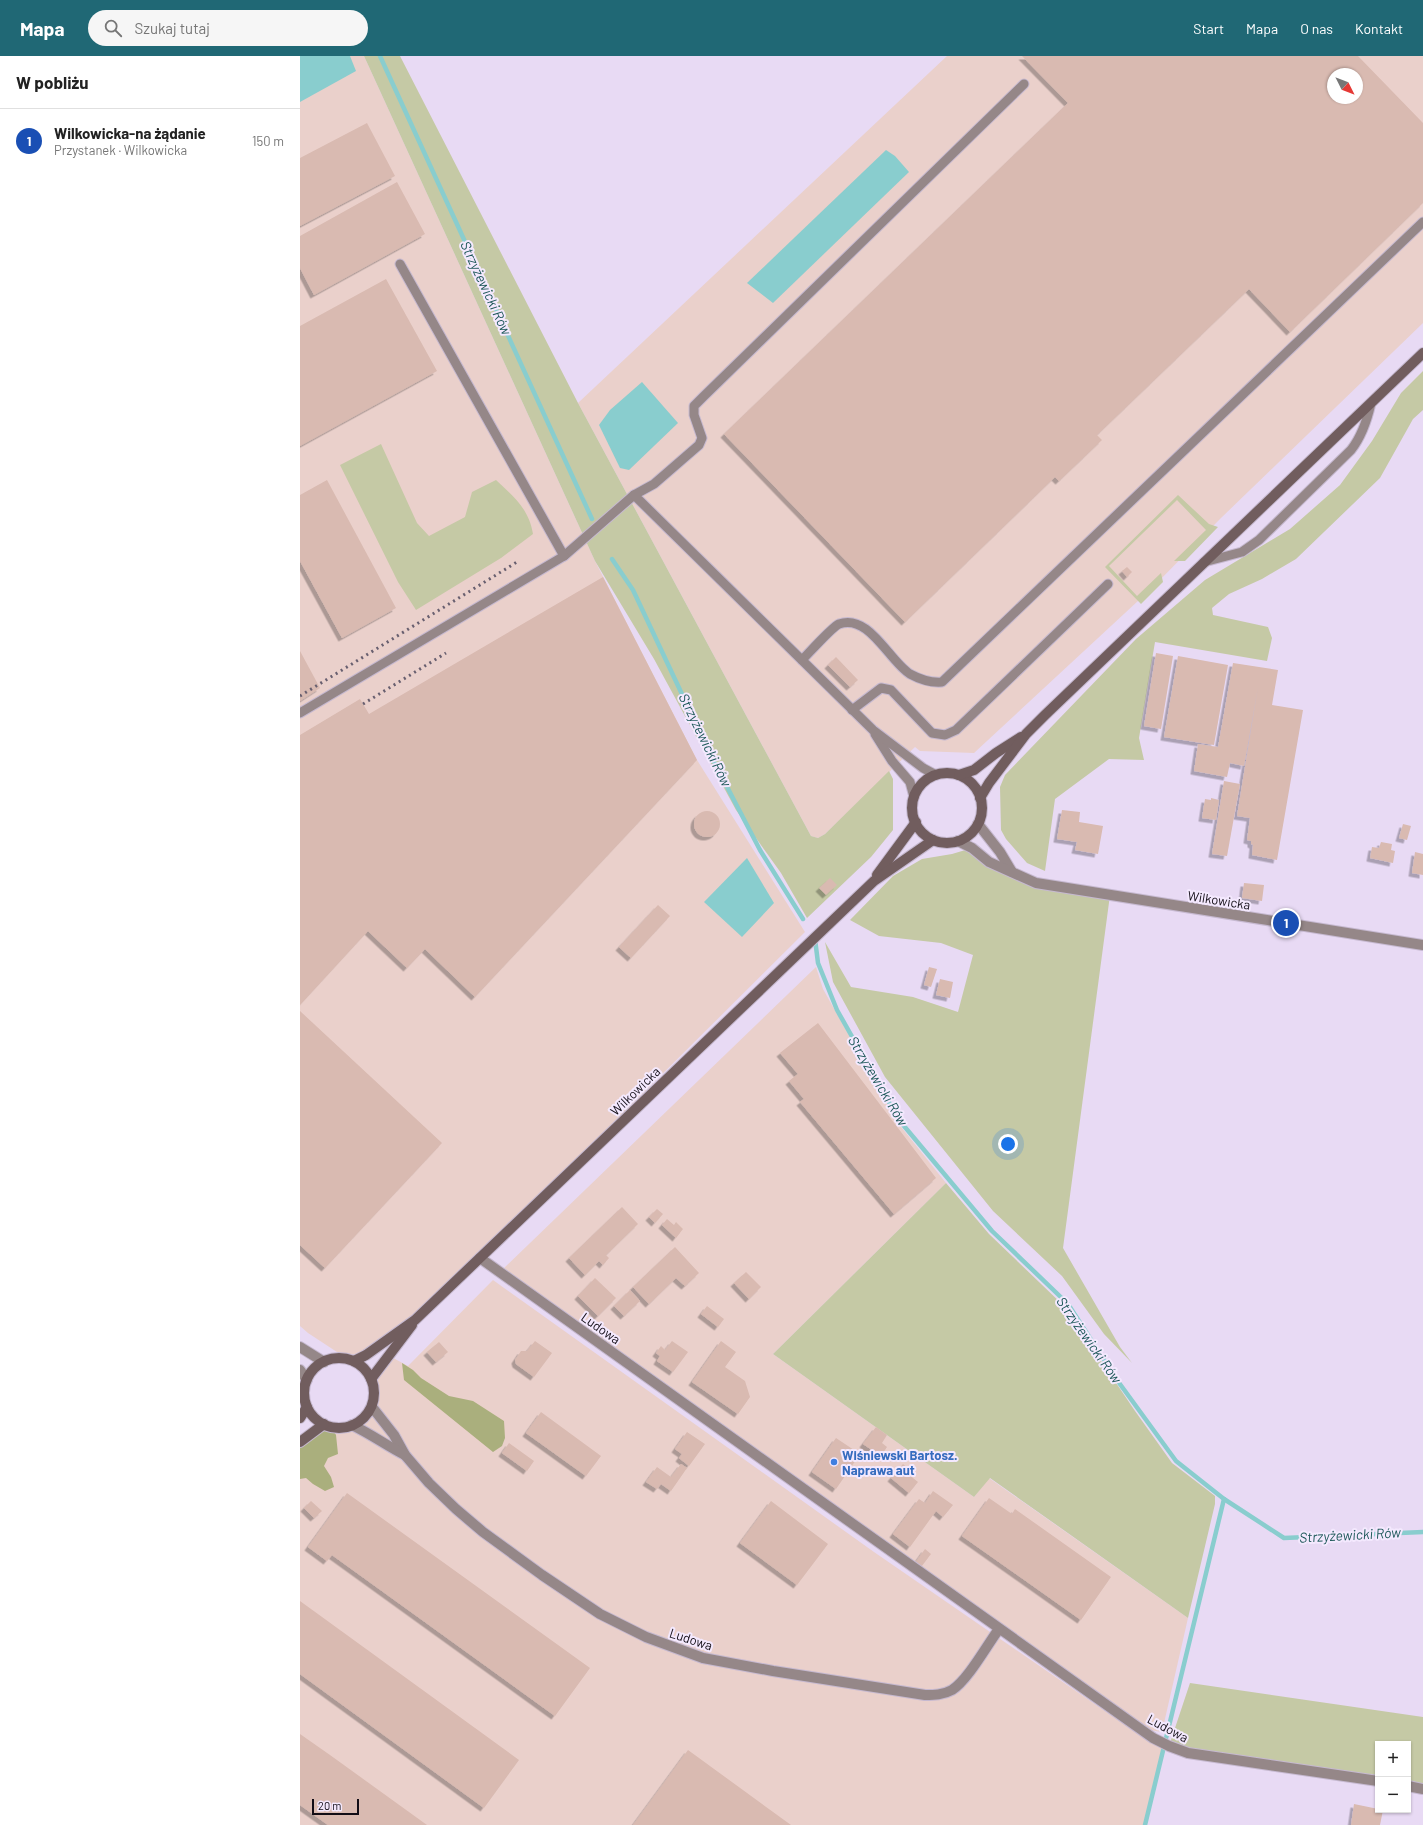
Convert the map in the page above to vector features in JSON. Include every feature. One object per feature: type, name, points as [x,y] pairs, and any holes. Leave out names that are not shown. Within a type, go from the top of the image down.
[{"type":"main road","points":[[980,798],[989,783],[1026,734],[1157,606],[1423,353]]},
{"type":"main road","points":[[959,775],[974,770],[996,753],[1026,734]]},
{"type":"main road","points":[[949,773],[959,775],[974,786],[980,798],[982,812],[978,824],[973,832],[958,841],[945,843],[933,840],[923,833],[916,822],[913,810],[914,797],[922,784],[936,776],[949,773]]},
{"type":"main road","name":"Wilkowicka","points":[[874,881],[916,822]]},
{"type":"main road","name":"Wilkowicka","points":[[354,1361],[366,1355],[415,1320],[874,881],[933,840]]},
{"type":"main road","name":"Wilkowicka","points":[[371,1379],[415,1320]]},
{"type":"main road","points":[[338,1358],[354,1361],[366,1370],[371,1379],[374,1391],[372,1407],[364,1418],[352,1425],[338,1428],[324,1424],[313,1415],[307,1407],[305,1391],[307,1380],[315,1368],[324,1362],[338,1358]]},
{"type":"main road","points":[[300,1418],[307,1407]]},
{"type":"main road","points":[[300,1442],[324,1424]]},
{"type":"street","points":[[978,824],[1000,852],[1012,872]]},
{"type":"street","name":"Wilkowicka","points":[[958,841],[972,848],[989,862],[1036,883],[1423,945]]},
{"type":"street","name":"Ludowa","points":[[480,1258],[1153,1738],[1178,1749],[1207,1756],[1375,1781]]},
{"type":"street","points":[[300,1347],[324,1362]]},
{"type":"street","points":[[300,1370],[307,1380]]},
{"type":"street","name":"Ludowa","points":[[372,1407],[394,1435],[405,1455],[429,1483],[483,1532],[542,1575],[600,1614],[646,1637],[703,1658],[910,1693],[939,1695],[952,1690],[962,1681],[999,1629]]},
{"type":"street","name":"Ludowa","points":[[352,1425],[405,1455]]},
{"type":"street","points":[[1411,1787],[1423,1789]]},
{"type":"lane","points":[[300,713],[564,556],[634,496],[654,484],[699,445],[702,438],[694,415],[694,406],[1024,84]]},
{"type":"lane","points":[[802,660],[838,624],[850,622],[865,628],[909,674],[929,683],[942,682],[1423,222]]},
{"type":"lane","points":[[400,264],[564,556]]},
{"type":"lane","points":[[1204,562],[1242,552],[1259,540],[1351,450],[1363,431],[1371,403]]},
{"type":"lane","points":[[634,496],[872,730],[936,776]]},
{"type":"lane","points":[[852,710],[881,688],[891,690],[932,733],[945,736],[956,730],[1108,584]]},
{"type":"lane","points":[[872,730],[892,761],[910,782],[914,797]]},
{"type":"shaded area","points":[[300,56],[364,56],[595,561],[697,760],[805,932],[415,1320],[366,1355],[340,1354],[300,1326]]},
{"type":"shaded area","points":[[300,56],[350,56],[356,71],[300,102]]},
{"type":"shaded area","points":[[364,56],[400,56],[578,403],[811,836],[818,838],[825,834],[889,771],[893,779],[893,830],[871,857],[807,918],[781,873],[736,810],[654,659],[595,561]]},
{"type":"shaded area","points":[[947,56],[1423,56],[1423,323],[1221,518],[1152,588],[974,753],[920,751],[915,747],[825,834],[818,838],[811,836],[578,403]]},
{"type":"shaded area","points":[[886,150],[895,156],[909,172],[773,303],[747,283]]},
{"type":"shaded area","points":[[1423,371],[1423,410],[1413,419],[1380,478],[1296,559],[1262,579],[1229,594],[1212,608],[1213,615],[1268,627],[1272,638],[1267,661],[1155,642],[1139,738],[1144,760],[1109,759],[1055,799],[1045,871],[1027,863],[1006,839],[1001,830],[1000,787],[1005,775],[1136,639],[1205,580],[1290,529],[1340,485],[1372,441],[1401,393]]},
{"type":"shaded area","points":[[642,382],[678,423],[629,470],[620,468],[599,425],[610,410]]},
{"type":"shaded area","points":[[381,444],[417,523],[429,536],[465,517],[472,492],[496,480],[520,504],[528,517],[533,534],[501,558],[416,610],[398,582],[340,465]]},
{"type":"shaded area","points":[[1178,495],[1209,524],[1218,527],[1185,561],[1174,561],[1206,530],[1177,500],[1109,566],[1137,596],[1161,573],[1163,582],[1141,604],[1105,567]]},
{"type":"shaded area","points":[[972,848],[1023,877],[1110,895],[1063,1248],[1120,1347],[1132,1363],[1104,1334],[1062,1276],[993,1211],[885,1077],[833,982],[825,942],[851,987],[913,997],[958,1012],[973,955],[941,943],[879,936],[850,920],[893,876],[922,859],[952,854]]},
{"type":"shaded area","points":[[747,858],[774,903],[742,937],[704,902]]},
{"type":"shaded area","points":[[816,967],[823,989],[898,1123],[946,1183],[773,1354],[974,1497],[989,1478],[1188,1618],[1162,1732],[1149,1730],[503,1269]]},
{"type":"shaded area","points":[[946,1183],[989,1234],[1064,1306],[1172,1463],[1215,1496],[1215,1504],[1188,1618],[990,1478],[974,1497],[773,1354]]},
{"type":"shaded area","points":[[493,1280],[874,1552],[1131,1729],[1164,1744],[1145,1825],[300,1825],[300,1442],[312,1432],[348,1427],[364,1417],[372,1407],[374,1391],[373,1384],[384,1353],[408,1366]]},
{"type":"shaded area","points":[[402,1363],[413,1370],[421,1378],[449,1396],[473,1401],[504,1421],[505,1438],[502,1446],[493,1452],[404,1380]]},
{"type":"shaded area","points":[[322,1428],[332,1428],[336,1435],[338,1454],[328,1458],[324,1466],[331,1477],[334,1487],[325,1491],[306,1478],[300,1479],[300,1443]]},
{"type":"shaded area","points":[[1190,1683],[1423,1717],[1423,1789],[1411,1787],[1411,1741],[1375,1741],[1375,1780],[1169,1746]]},
{"type":"building","points":[[1022,56],[1358,56],[1423,123],[1423,203],[1290,332],[1249,289],[1097,435],[1102,440],[1059,481],[1055,477],[905,622],[724,434],[1068,103]]},
{"type":"building","points":[[367,123],[395,176],[300,226],[300,158]]},
{"type":"building","points":[[397,182],[425,234],[314,295],[300,268],[300,236]]},
{"type":"building","points":[[386,279],[437,371],[300,446],[300,326]]},
{"type":"building","points":[[327,480],[396,608],[342,638],[300,561],[300,495]]},
{"type":"building","points":[[1127,567],[1132,572],[1127,577],[1122,571]]},
{"type":"building","points":[[603,577],[697,760],[475,997],[425,949],[407,968],[368,931],[300,1005],[300,735],[360,699],[369,714]]},
{"type":"building","points":[[300,651],[320,688],[300,701]]},
{"type":"building","points":[[1156,653],[1173,656],[1161,729],[1144,726]]},
{"type":"building","points":[[1178,656],[1228,665],[1214,745],[1164,737]]},
{"type":"building","points":[[836,657],[858,680],[850,687],[828,665]]},
{"type":"building","points":[[1233,663],[1278,670],[1272,705],[1303,710],[1277,860],[1252,855],[1253,845],[1251,844],[1251,841],[1247,840],[1250,818],[1237,816],[1258,687],[1244,766],[1230,763],[1227,777],[1194,771],[1198,744],[1218,747]]},
{"type":"building","points":[[1224,781],[1240,784],[1227,856],[1212,854]]},
{"type":"building","points":[[1211,798],[1219,800],[1216,820],[1202,818],[1205,799],[1211,800]]},
{"type":"building","points":[[1062,810],[1080,812],[1079,822],[1103,826],[1098,854],[1075,850],[1077,842],[1057,839]]},
{"type":"building","points":[[707,811],[716,815],[720,824],[716,833],[707,837],[698,833],[694,824],[698,815]]},
{"type":"building","points":[[1403,824],[1411,826],[1407,840],[1399,838]]},
{"type":"building","points":[[1381,842],[1392,844],[1391,850],[1395,851],[1393,863],[1370,858],[1372,847],[1379,848]]},
{"type":"building","points":[[1415,852],[1423,854],[1423,875],[1412,873]]},
{"type":"building","points":[[830,878],[837,885],[826,895],[819,888]]},
{"type":"building","points":[[1244,883],[1264,885],[1262,901],[1242,898]]},
{"type":"building","points":[[658,905],[670,916],[631,958],[619,947]]},
{"type":"building","points":[[929,967],[937,969],[931,987],[924,985]]},
{"type":"building","points":[[940,979],[953,982],[950,998],[936,995]]},
{"type":"building","points":[[300,1011],[442,1143],[325,1268],[300,1245]]},
{"type":"building","points":[[818,1023],[936,1178],[894,1214],[800,1102],[804,1099],[789,1081],[798,1074],[780,1053]]},
{"type":"building","points":[[622,1207],[638,1224],[606,1255],[609,1258],[603,1265],[599,1261],[585,1275],[569,1258]]},
{"type":"building","points":[[657,1209],[663,1214],[655,1223],[649,1217]]},
{"type":"building","points":[[667,1219],[674,1225],[676,1222],[683,1229],[676,1238],[662,1225]]},
{"type":"building","points":[[675,1247],[699,1273],[685,1286],[676,1278],[649,1304],[633,1287]]},
{"type":"building","points":[[746,1272],[761,1287],[749,1299],[734,1283]]},
{"type":"building","points":[[595,1278],[616,1298],[598,1316],[578,1296]]},
{"type":"building","points":[[630,1290],[640,1301],[624,1316],[614,1306]]},
{"type":"building","points":[[707,1306],[724,1319],[718,1327],[701,1314]]},
{"type":"building","points":[[535,1341],[552,1353],[534,1377],[516,1364],[515,1360],[521,1351],[527,1351]]},
{"type":"building","points":[[672,1341],[688,1352],[673,1372],[657,1361],[660,1356],[656,1353],[661,1346],[665,1350]]},
{"type":"building","points":[[721,1341],[736,1352],[725,1367],[745,1381],[750,1397],[738,1414],[692,1382]]},
{"type":"building","points":[[439,1342],[448,1352],[436,1362],[427,1352]]},
{"type":"building","points":[[541,1412],[601,1456],[586,1476],[526,1433]]},
{"type":"building","points":[[876,1427],[887,1435],[882,1443],[887,1447],[881,1456],[863,1444]]},
{"type":"building","points":[[687,1432],[705,1444],[689,1466],[679,1458],[682,1454],[675,1449]]},
{"type":"building","points":[[836,1438],[860,1454],[836,1489],[812,1472]]},
{"type":"building","points":[[509,1443],[534,1461],[527,1471],[502,1453]]},
{"type":"building","points":[[681,1464],[687,1468],[671,1491],[661,1484],[657,1489],[646,1482],[657,1467],[671,1477]]},
{"type":"building","points":[[903,1464],[911,1471],[908,1474],[918,1482],[909,1493],[891,1478]]},
{"type":"building","points":[[933,1491],[953,1505],[943,1517],[936,1511],[910,1547],[893,1534],[919,1499],[925,1503]]},
{"type":"building","points":[[347,1493],[590,1668],[555,1716],[332,1555],[327,1561],[308,1547]]},
{"type":"building","points":[[989,1498],[1012,1514],[1015,1509],[1111,1577],[1081,1620],[962,1536]]},
{"type":"building","points":[[311,1501],[322,1511],[314,1518],[304,1508]]},
{"type":"building","points":[[771,1501],[828,1544],[797,1585],[740,1543]]},
{"type":"building","points":[[925,1549],[931,1554],[921,1567],[915,1563]]},
{"type":"building","points":[[300,1601],[519,1760],[484,1808],[300,1674]]},
{"type":"building","points":[[300,1734],[427,1825],[328,1825],[300,1805]]},
{"type":"building","points":[[688,1750],[791,1825],[633,1825]]},
{"type":"building","points":[[1354,1804],[1375,1808],[1375,1813],[1382,1813],[1380,1825],[1351,1825]]},
{"type":"waterway","name":"Strzyżewicki Rów","points":[[380,56],[592,519]]},
{"type":"waterway","name":"Strzyżewicki Rów","points":[[612,559],[633,590],[712,758],[760,850],[803,919]]},
{"type":"waterway","name":"Strzyżewicki Rów","points":[[815,939],[818,963],[837,1010],[899,1120],[992,1231],[1068,1304],[1117,1380],[1176,1461],[1224,1499],[1284,1538],[1423,1532]]},
{"type":"waterway","points":[[1145,1825],[1224,1499]]},
{"type":"railway","points":[[300,696],[517,562]]},
{"type":"railway","points":[[363,704],[446,653]]},
{"type":"place","name":"Wilkowicka-na żądanie","points":[[1286,923]]},
{"type":"place","name":"Wiśniewski Bartosz. Naprawa aut","points":[[834,1462]]}]
